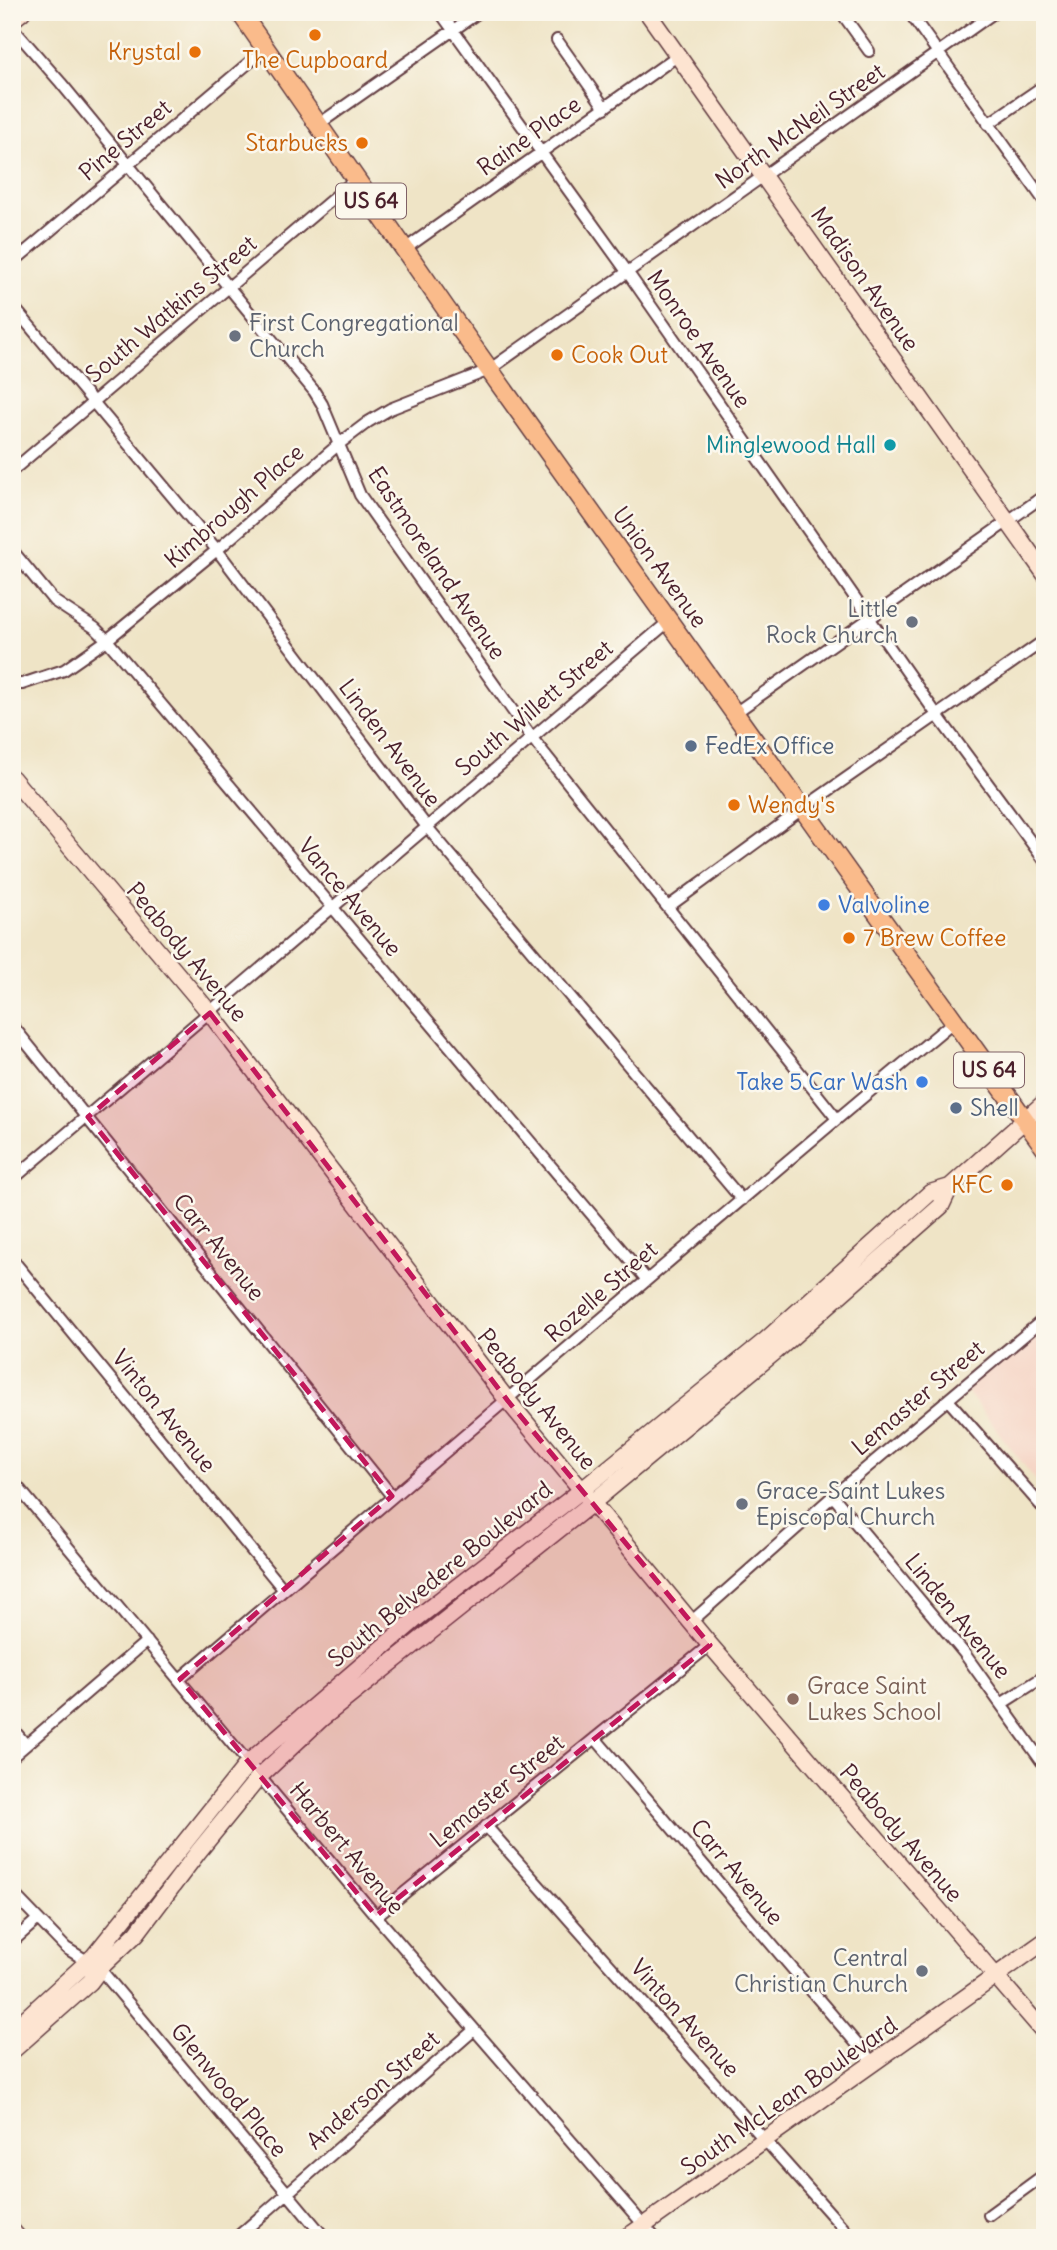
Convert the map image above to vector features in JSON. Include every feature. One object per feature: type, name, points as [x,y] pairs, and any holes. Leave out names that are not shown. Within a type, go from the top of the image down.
[{"type":"main road","name":"Union Avenue","points":[[240,12],[489,370],[1045,1148]]},
{"type":"street","points":[[12,20],[22,12]]},
{"type":"street","name":"Monroe Avenue","points":[[440,12],[628,273],[937,715],[1045,861]]},
{"type":"street","points":[[320,124],[479,12]]},
{"type":"street","name":"Madison Avenue","points":[[647,12],[1045,574]]},
{"type":"street","points":[[841,12],[869,51]]},
{"type":"street","points":[[909,12],[1045,202]]},
{"type":"street","name":"North McNeil Street","points":[[489,370],[995,12]]},
{"type":"street","name":"Eastmoreland Avenue","points":[[12,27],[314,391],[360,495],[532,738],[837,1119]]},
{"type":"street","points":[[557,40],[605,108]]},
{"type":"street","name":"Pine Street","points":[[12,263],[265,49]]},
{"type":"street","name":"Raine Place","points":[[404,249],[677,56]]},
{"type":"street","points":[[988,124],[1045,85]]},
{"type":"street","name":"South Watkins Street","points":[[12,471],[356,179]]},
{"type":"street","name":"Linden Avenue","points":[[12,305],[217,550],[427,827],[742,1200]]},
{"type":"street","name":"Kimbrough Place","points":[[12,684],[22,684],[64,670],[107,640],[217,550],[339,444],[390,409],[489,370]]},
{"type":"street","points":[[735,713],[1045,495]]},
{"type":"street","name":"Vance Avenue","points":[[12,550],[54,601],[95,628],[107,640],[647,1280]]},
{"type":"street","name":"South Willett Street","points":[[12,1180],[668,622]]},
{"type":"street","points":[[668,907],[802,809],[1045,640]]},
{"type":"street","name":"Peabody Avenue","points":[[12,778],[210,1013],[508,1401],[587,1497],[692,1620],[710,1645],[1045,2033]]},
{"type":"street","name":"Rozelle Street","points":[[180,1679],[954,1021]]},
{"type":"street","name":"Carr Avenue","points":[[12,1025],[393,1496]]},
{"type":"street","name":"South Belvedere Boulevard","points":[[12,2031],[137,1933],[259,1777],[322,1718],[429,1633],[930,1194],[950,1187],[1045,1102]]},
{"type":"street","name":"Vinton Avenue","points":[[12,1259],[284,1590]]},
{"type":"street","name":"Lemaster Street","points":[[692,1620],[1045,1318]]},
{"type":"street","points":[[948,1400],[1045,1510]]},
{"type":"street","name":"Harbert Avenue","points":[[12,1480],[376,1916],[655,2238]]},
{"type":"street","name":"Linden Avenue","points":[[834,1496],[964,1653],[1045,1766]]},
{"type":"street","name":"South Belvedere Boulevard","points":[[12,2051],[90,1982],[95,1964],[249,1762],[417,1618],[587,1497]]},
{"type":"street","points":[[417,1618],[429,1633]]},
{"type":"street","points":[[12,1757],[148,1641]]},
{"type":"street","name":"Lemaster Street","points":[[376,1916],[710,1645]]},
{"type":"street","points":[[1001,1704],[1045,1676]]},
{"type":"street","points":[[12,1728],[26,1745]]},
{"type":"street","name":"Carr Avenue","points":[[596,1738],[874,2064]]},
{"type":"street","name":"Vinton Avenue","points":[[486,1826],[852,2238]]},
{"type":"street","name":"Glenwood Place","points":[[12,1892],[66,1948],[95,1964],[325,2238]]},
{"type":"street","points":[[12,1942],[38,1919]]},
{"type":"street","name":"South McLean Boulevard","points":[[626,2238],[1045,1941]]},
{"type":"street","name":"Anderson Street","points":[[236,2238],[474,2030]]},
{"type":"street","points":[[989,2215],[1045,2174]]},
{"type":"street","points":[[12,2231],[18,2238]]},
{"type":"highlighted area","points":[[210,1013],[508,1401],[710,1645],[376,1916],[180,1679],[392,1496],[88,1117]]},
{"type":"shaded area","points":[[1045,1321],[1045,1492],[965,1389]]},
{"type":"place","name":"The Cupboard","points":[[315,35]]},
{"type":"place","name":"Krystal","points":[[195,52]]},
{"type":"place","name":"Starbucks","points":[[362,143]]},
{"type":"place","name":"First Congregational Church","points":[[235,336]]},
{"type":"place","name":"Cook Out","points":[[557,355]]},
{"type":"place","name":"Minglewood Hall","points":[[890,445]]},
{"type":"place","name":"Little Rock Church","points":[[912,622]]},
{"type":"place","name":"FedEx Office","points":[[691,746]]},
{"type":"place","name":"Wendy's","points":[[734,805]]},
{"type":"place","name":"Valvoline","points":[[824,905]]},
{"type":"place","name":"7 Brew Coffee","points":[[849,938]]},
{"type":"place","name":"Take 5 Car Wash","points":[[922,1082]]},
{"type":"place","name":"Shell","points":[[956,1108]]},
{"type":"place","name":"KFC","points":[[1007,1185]]},
{"type":"place","name":"Grace-Saint Lukes Episcopal Church","points":[[742,1504]]},
{"type":"place","name":"Grace Saint Lukes School","points":[[793,1699]]},
{"type":"place","name":"Central Christian Church","points":[[922,1971]]}]
